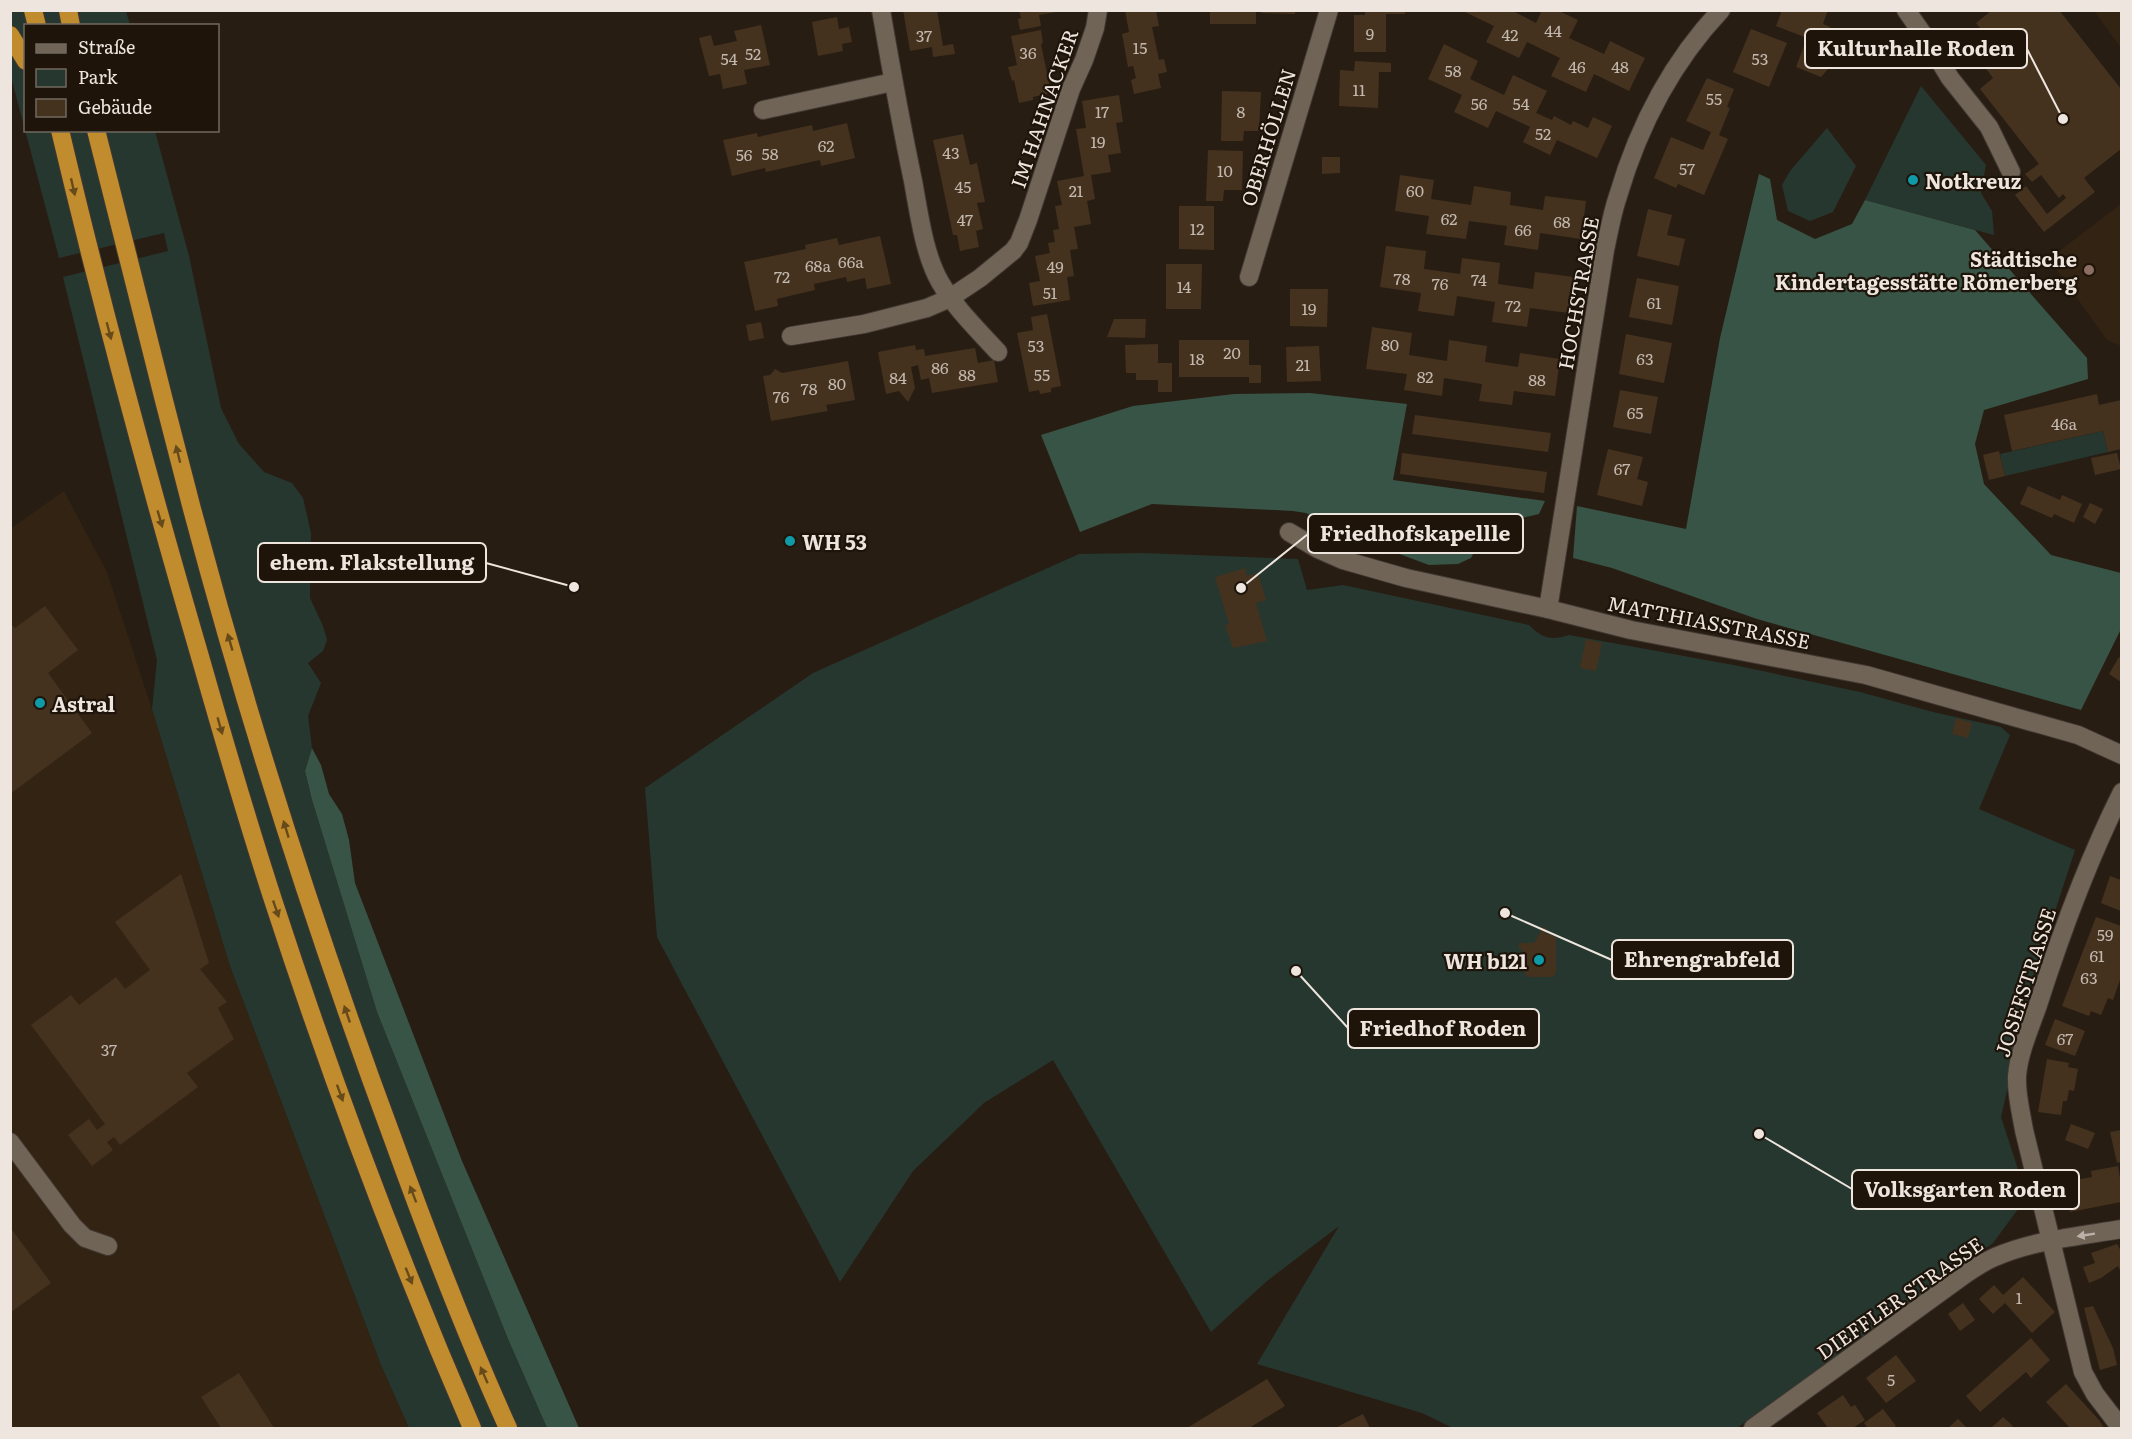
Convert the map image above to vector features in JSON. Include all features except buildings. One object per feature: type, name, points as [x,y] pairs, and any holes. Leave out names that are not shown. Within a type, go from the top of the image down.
[{"type":"highway","points":[[10,35],[24,58]]},
{"type":"highway","points":[[60,132],[94,274],[158,512],[274,903],[384,1214],[472,1428]]},
{"type":"highway","points":[[97,132],[193,512],[260,746],[305,891],[366,1069],[415,1199],[480,1367],[508,1428]]},
{"type":"street","points":[[881,10],[920,218],[935,270],[950,298],[998,352]]},
{"type":"street","name":"IM HAHNACKER","points":[[791,336],[864,324],[927,308],[950,298],[980,278],[1012,251],[1019,243],[1028,220],[1071,89],[1095,28],[1098,10]]},
{"type":"street","name":"OBERHÖLLEN","points":[[1250,277],[1329,10]]},
{"type":"street","name":"HOCHSTRASSE","points":[[1548,609],[1605,250],[1617,198],[1630,157],[1660,95],[1702,31],[1720,10]]},
{"type":"street","points":[[1906,10],[1950,78],[1989,127],[2011,172]]},
{"type":"street","points":[[763,110],[893,82]]},
{"type":"street","name":"MATTHIASSTRASSE","points":[[1289,532],[1343,560],[1406,578],[1631,630],[1866,675],[2078,735],[2121,755]]},
{"type":"street","name":"JOSEFSTRASSE","points":[[2121,792],[2091,859],[2048,971],[2024,1047],[2018,1075],[2018,1095],[2024,1130],[2083,1372],[2095,1394],[2121,1428]]},
{"type":"street","points":[[10,1142],[72,1225],[86,1238],[108,1246]]},
{"type":"street","name":"DIEFFLER STRASSE","points":[[1753,1428],[1966,1273],[1992,1258],[2009,1251],[2051,1241],[2121,1229]]},
{"type":"shaded area","points":[[2094,11],[2121,11],[2121,48]]},
{"type":"shaded area","name":"Städtische Kindertagesstätte Römerberg","points":[[2121,204],[2121,346],[2107,340],[2049,259]]},
{"type":"shaded area","points":[[64,491],[107,572],[152,709],[230,966],[381,1365],[409,1428],[11,1428],[10,529]]},
{"type":"green space","points":[[10,11],[126,11],[130,24],[24,24],[24,126],[11,77]]},
{"type":"green space","points":[[1921,86],[1986,165],[1981,193],[1992,211],[1994,235],[1865,200]]},
{"type":"green space","points":[[1827,128],[1856,166],[1833,212],[1810,221],[1788,211],[1782,185],[1790,171]]},
{"type":"green space","points":[[26,132],[155,132],[189,256],[221,408],[239,444],[264,472],[292,483],[303,498],[311,533],[310,598],[327,640],[323,651],[308,663],[321,683],[308,716],[312,748],[305,771],[312,800],[377,1012],[508,1339],[547,1428],[409,1428],[381,1365],[230,966],[152,709],[157,660],[63,277],[168,251],[164,233],[59,258]]},
{"type":"green space","points":[[1759,174],[1770,179],[1777,220],[1815,239],[1852,224],[1865,200],[1975,230],[2087,358],[2088,379],[1984,410],[1975,444],[1984,484],[2051,555],[2121,573],[2121,629],[2081,710],[1757,619],[1612,568],[1573,558],[1577,506],[1686,529],[1720,338]]},
{"type":"green space","points":[[1310,393],[1407,404],[1393,480],[1545,501],[1539,514],[1500,523],[1483,535],[1471,558],[1458,564],[1429,565],[1351,536],[1306,513],[1293,511],[1152,504],[1080,532],[1041,435],[1133,406],[1234,394]]},
{"type":"green space","points":[[2103,431],[2108,452],[2005,476],[2000,454]]},
{"type":"green space","points":[[1143,553],[1298,559],[1307,590],[1343,585],[1529,625],[1547,637],[1557,638],[1569,635],[1739,666],[1860,692],[1933,712],[2001,727],[2010,735],[1979,809],[2075,850],[2031,985],[2001,1117],[2027,1197],[1993,1243],[1737,1428],[1453,1428],[1422,1413],[1257,1364],[1339,1226],[1267,1281],[1211,1332],[1053,1060],[984,1103],[913,1171],[840,1282],[657,937],[645,788],[813,673],[1079,554]]},
{"type":"green space","points":[[312,748],[321,765],[329,794],[342,814],[349,840],[355,883],[462,1161],[579,1428],[547,1428],[508,1339],[377,1012],[312,800],[305,771]]},
{"type":"place","name":"Kulturhalle Roden","points":[[2063,119]]},
{"type":"place","name":"Notkreuz","points":[[1913,180]]},
{"type":"place","name":"Städtische Kindertagesstätte Römerberg","points":[[2089,270]]},
{"type":"place","name":"WH 53","points":[[790,541]]},
{"type":"place","name":"ehem. Flakstellung","points":[[574,587]]},
{"type":"place","name":"Friedhofskapellle","points":[[1241,588]]},
{"type":"place","name":"Astral","points":[[40,703]]},
{"type":"place","name":"Ehrengrabfeld","points":[[1505,913]]},
{"type":"place","name":"WH b121","points":[[1539,960]]},
{"type":"place","name":"Friedhof Roden","points":[[1296,971]]},
{"type":"place","name":"Volksgarten Roden","points":[[1759,1134]]}]
